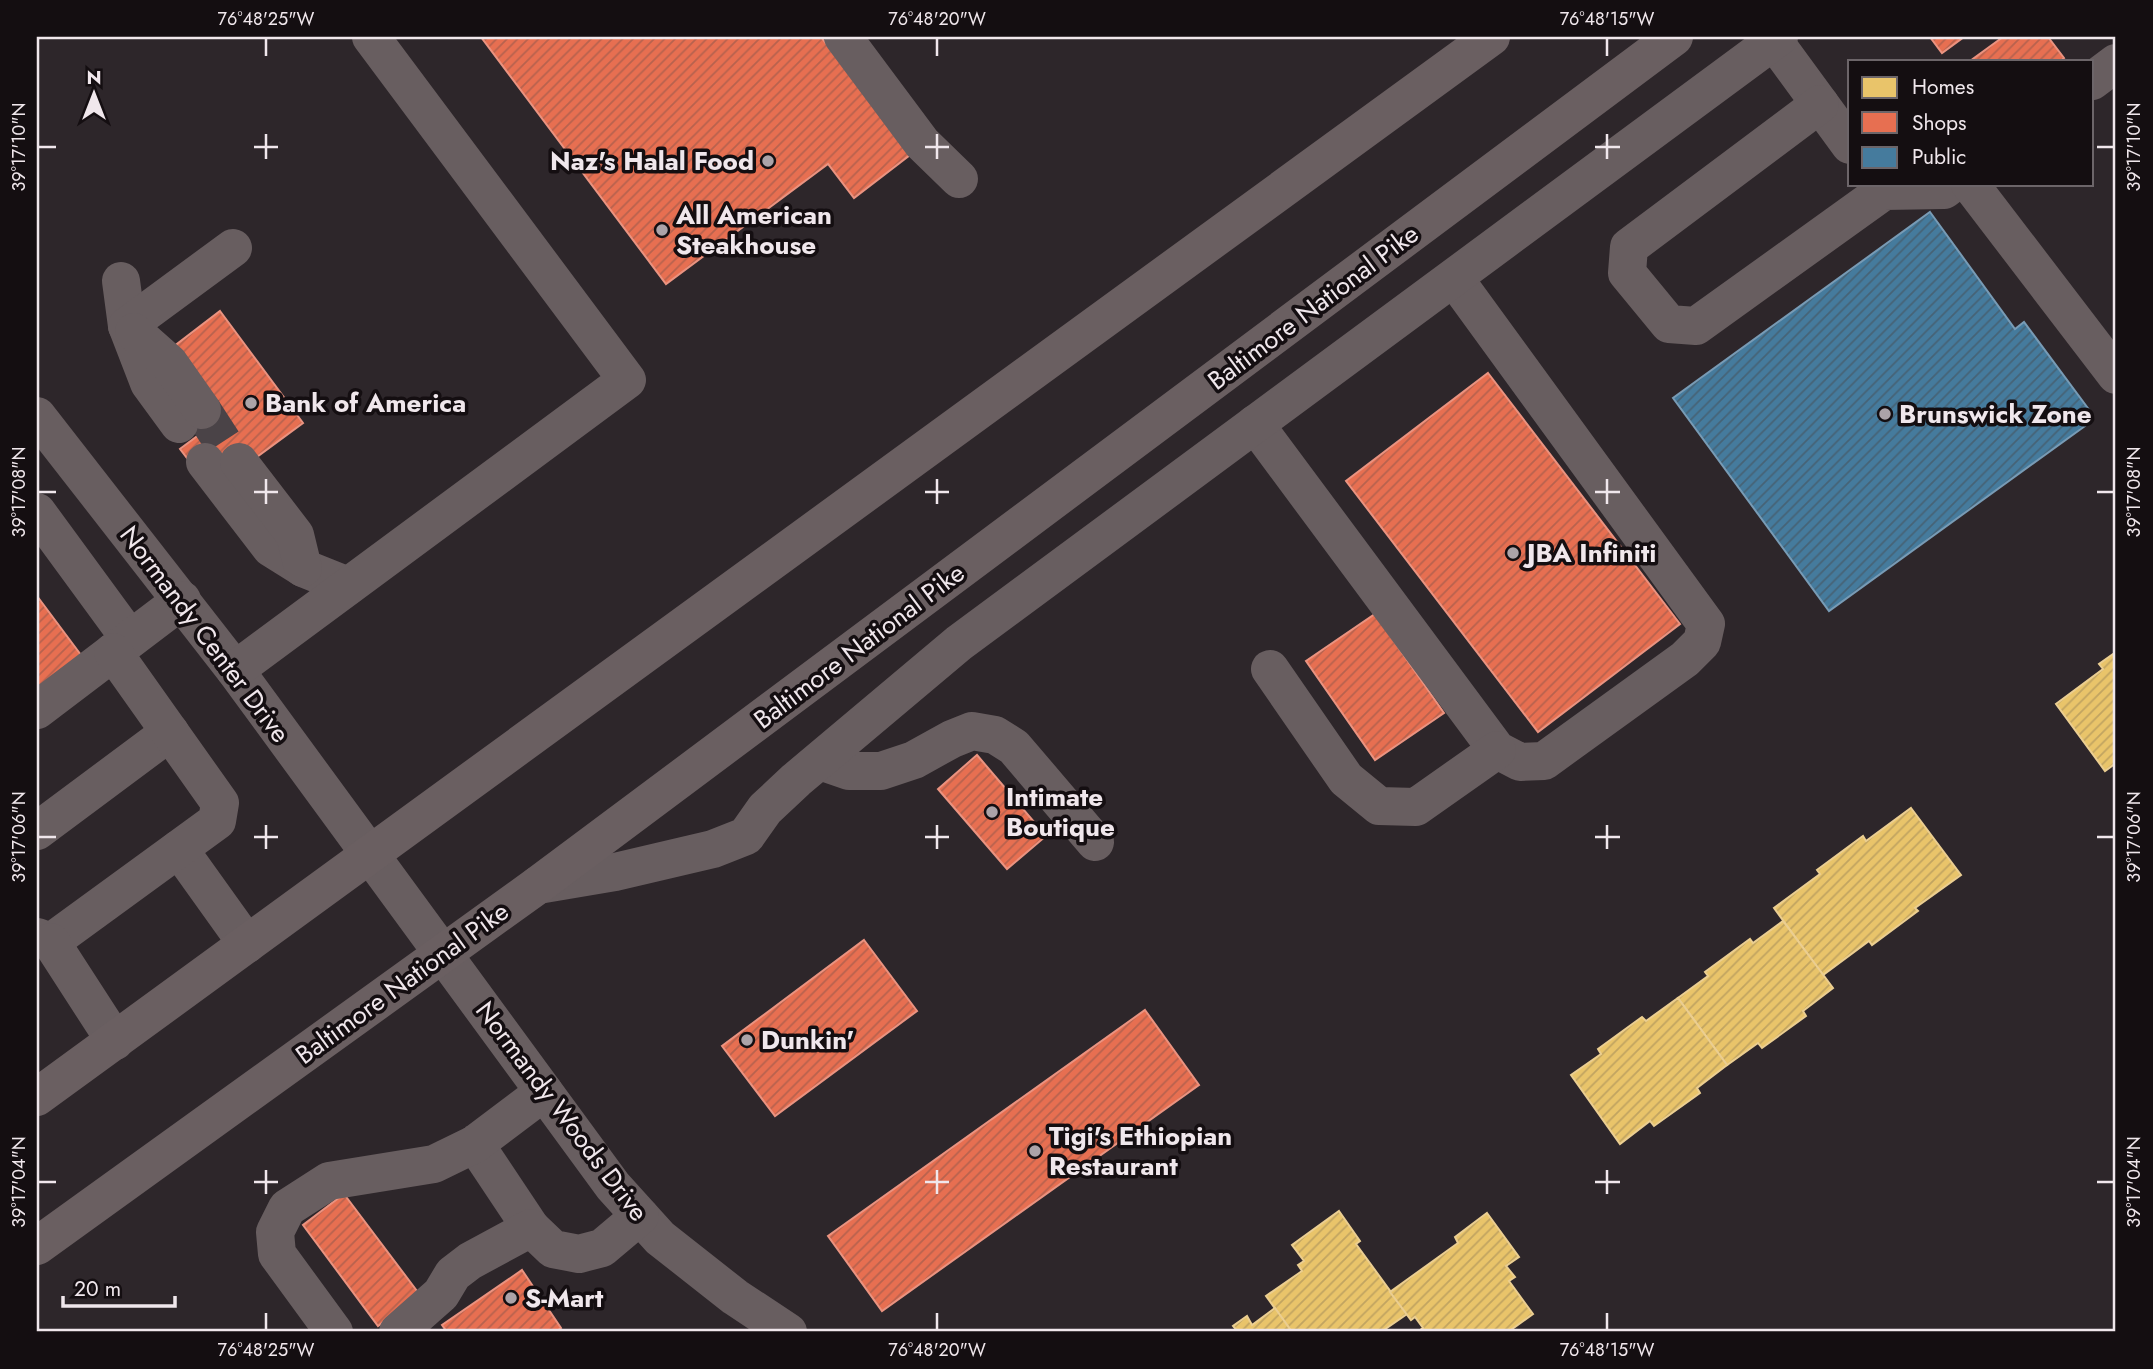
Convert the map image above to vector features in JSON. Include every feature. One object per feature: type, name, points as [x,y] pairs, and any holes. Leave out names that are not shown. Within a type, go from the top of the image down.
[{"type":"main road","points":[[37,1097],[1491,37]]},
{"type":"main road","name":"Baltimore National Pike","points":[[37,1246],[538,885],[1674,37]]},
{"type":"street","points":[[234,670],[627,380],[371,37]]},
{"type":"street","points":[[843,37],[922,144],[959,180]]},
{"type":"street","points":[[538,885],[615,872],[713,849],[746,836],[765,809],[796,780],[959,643],[1775,38],[1848,142]]},
{"type":"street","points":[[2094,79],[2116,62]]},
{"type":"street","points":[[1820,104],[1629,247],[1626,273],[1670,324],[1696,326],[1881,187],[1944,190],[1949,186]]},
{"type":"street","points":[[1972,186],[2116,375]]},
{"type":"street","points":[[127,326],[233,248]]},
{"type":"street","points":[[1255,424],[1497,750],[1520,762],[1544,761],[1685,659],[1702,642],[1706,624],[1454,278]]},
{"type":"street","points":[[121,281],[127,326],[149,383],[190,417]]},
{"type":"street","name":"Normandy Center Drive","points":[[37,416],[182,600],[370,855]]},
{"type":"street","points":[[215,453],[271,548],[303,568],[348,586]]},
{"type":"street","points":[[37,512],[122,645],[170,732],[220,803],[217,821],[44,940],[115,1041]]},
{"type":"street","points":[[37,710],[182,600]]},
{"type":"street","points":[[1270,669],[1346,779],[1379,806],[1416,807],[1497,750]]},
{"type":"street","points":[[820,761],[849,771],[881,771],[914,760],[972,731],[995,735],[1014,747],[1096,842]]},
{"type":"street","points":[[37,831],[170,732]]},
{"type":"street","points":[[179,849],[247,944]]},
{"type":"street","name":"Normandy Woods Drive","points":[[370,855],[613,1186],[669,1245],[735,1297],[788,1332]]},
{"type":"street","points":[[334,1332],[277,1254],[275,1232],[287,1208],[329,1181],[434,1164],[475,1144],[544,1091]]},
{"type":"street","points":[[475,1144],[531,1228],[553,1249],[579,1254],[603,1248],[640,1216]]},
{"type":"street","points":[[398,1332],[441,1294],[453,1274],[470,1261],[531,1228]]},
{"type":"building: Homes","points":[[2116,652],[2116,763],[2105,771],[2056,704],[2103,669],[2099,664]]},
{"type":"building: Homes","points":[[1911,808],[1961,875],[1915,908],[1918,911],[1872,945],[1869,941],[1823,975],[1774,908],[1820,874],[1817,870],[1863,836],[1866,841]]},
{"type":"building: Homes","points":[[1783,921],[1833,988],[1803,1011],[1806,1016],[1762,1048],[1758,1043],[1727,1065],[1678,998],[1708,976],[1705,972],[1750,939],[1753,943]]},
{"type":"building: Homes","points":[[1678,998],[1727,1065],[1697,1088],[1700,1093],[1654,1126],[1650,1121],[1620,1144],[1571,1075],[1601,1054],[1598,1049],[1642,1017],[1646,1021]]},
{"type":"building: Homes","points":[[1339,1211],[1360,1241],[1356,1244],[1407,1314],[1381,1332],[1292,1332],[1266,1296],[1302,1271],[1298,1265],[1304,1261],[1292,1245]]},
{"type":"building: Homes","points":[[1487,1213],[1519,1257],[1506,1266],[1515,1277],[1509,1281],[1533,1314],[1508,1332],[1417,1332],[1423,1328],[1415,1317],[1411,1320],[1390,1292],[1458,1243],[1455,1237]]},
{"type":"building: Homes","points":[[1275,1308],[1292,1332],[1238,1332],[1233,1326],[1247,1316],[1252,1325]]},
{"type":"building: Shops","points":[[481,37],[821,37],[910,155],[854,198],[828,164],[666,284]]},
{"type":"building: Shops","points":[[1930,37],[1964,37],[1942,53]]},
{"type":"building: Shops","points":[[2003,37],[2048,37],[2064,58],[2061,60],[1971,60]]},
{"type":"building: Shops","name":"Bank of America","points":[[220,311],[303,423],[254,459],[203,479],[180,449],[224,416],[173,347]]},
{"type":"building: Shops","name":"JBA Infiniti","points":[[1488,373],[1680,624],[1538,732],[1346,481]]},
{"type":"building: Shops","points":[[37,596],[81,655],[38,688],[37,686]]},
{"type":"building: Shops","points":[[1375,614],[1444,713],[1375,760],[1306,661]]},
{"type":"building: Shops","name":"Intimate Boutique","points":[[977,755],[1046,836],[1007,869],[938,789]]},
{"type":"building: Shops","points":[[864,940],[917,1011],[775,1116],[722,1046]]},
{"type":"building: Shops","points":[[1145,1010],[1199,1085],[882,1311],[828,1236]]},
{"type":"building: Shops","points":[[344,1194],[420,1295],[378,1326],[303,1225]]},
{"type":"building: Shops","name":"S-Mart","points":[[522,1270],[561,1328],[555,1332],[447,1332],[442,1325]]},
{"type":"building: Public","name":"Brunswick Zone","points":[[1930,212],[2015,329],[2024,322],[2090,411],[2080,418],[2085,426],[1829,611],[1673,398]]},
{"type":"tunnel","points":[[202,410],[224,444]]},
{"type":"place","name":"Naz's Halal Food","points":[[768,161]]},
{"type":"place","name":"All American Steakhouse","points":[[662,230]]},
{"type":"place","name":"Bank of America","points":[[251,403]]},
{"type":"place","name":"Brunswick Zone","points":[[1885,414]]},
{"type":"place","name":"JBA Infiniti","points":[[1513,553]]},
{"type":"place","name":"Intimate Boutique","points":[[992,812]]},
{"type":"place","name":"Dunkin'","points":[[747,1040]]},
{"type":"place","name":"Tigi's Ethiopian Restaurant","points":[[1035,1151]]},
{"type":"place","name":"S-Mart","points":[[511,1298]]}]
